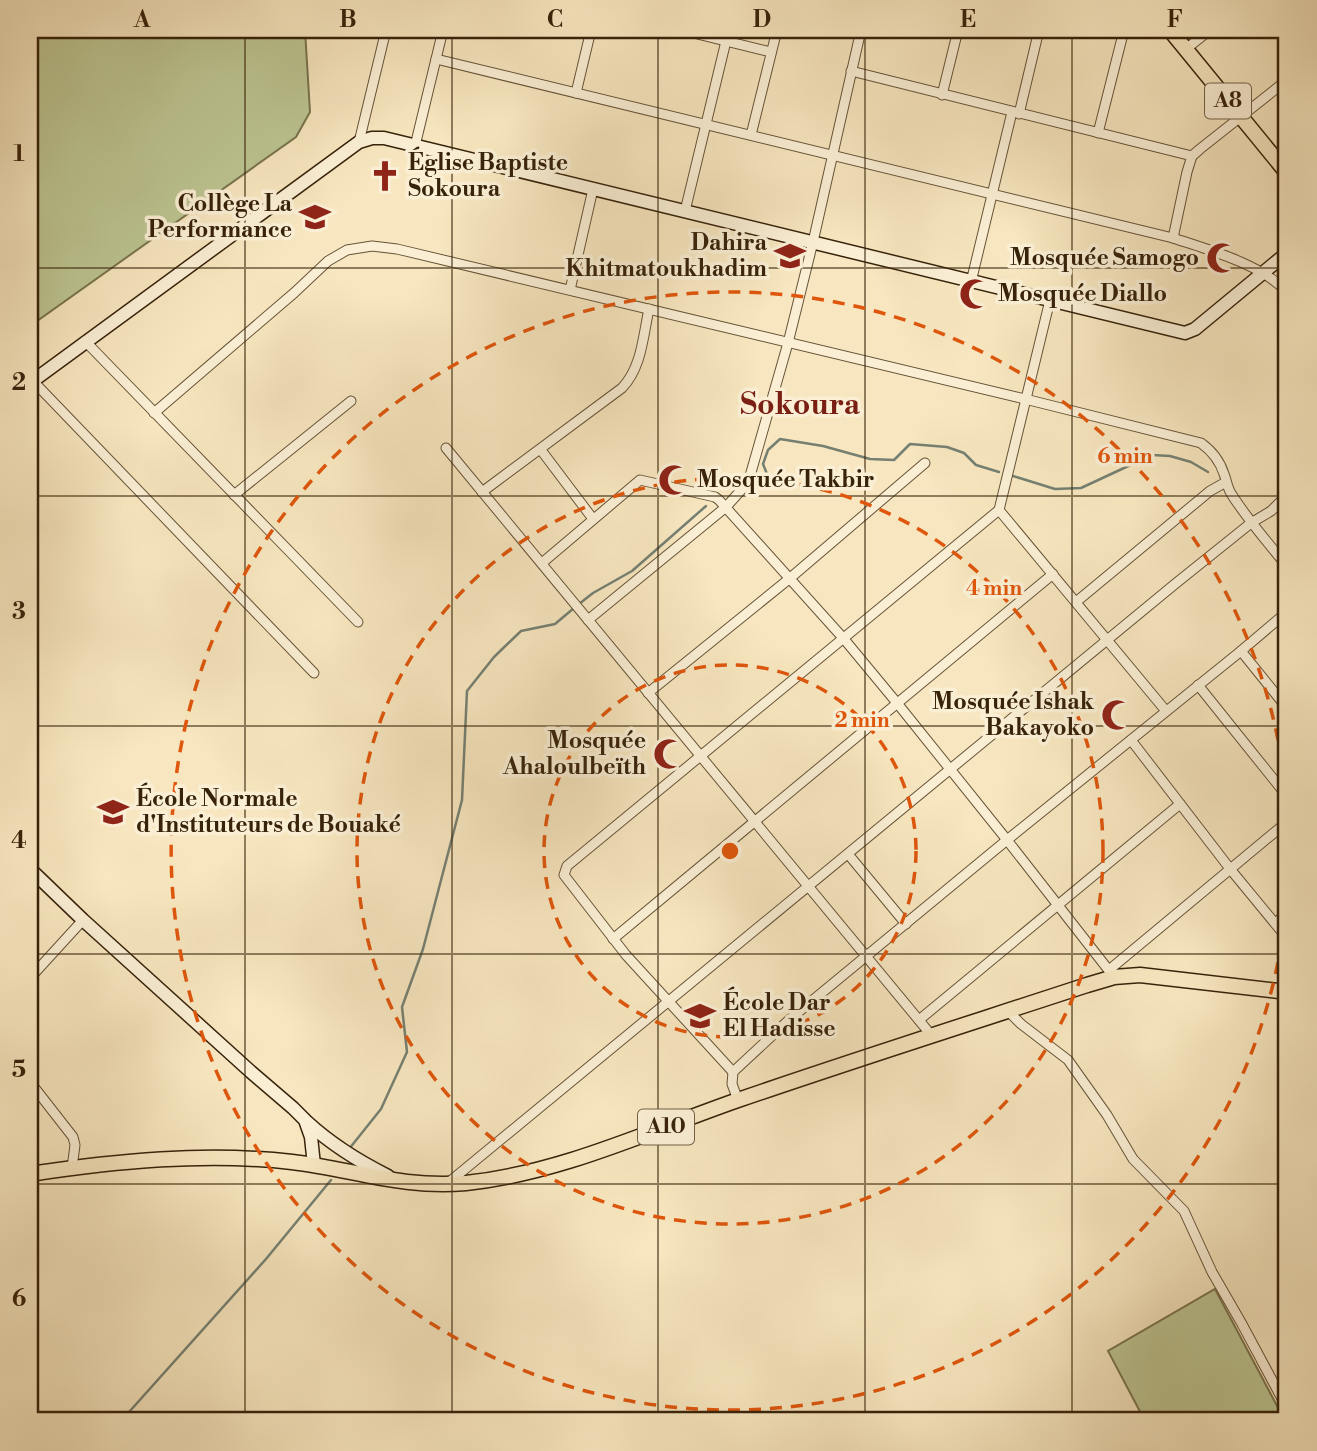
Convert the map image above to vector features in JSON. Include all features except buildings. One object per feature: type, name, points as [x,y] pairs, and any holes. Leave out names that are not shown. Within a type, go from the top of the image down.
[{"type":"main road","name":"A8","points":[[1170,30],[1287,173]]},
{"type":"main road","name":"A10","points":[[30,1174],[161,1158],[249,1159],[292,1162],[397,1181],[446,1184],[470,1182],[534,1171],[738,1100],[1087,985],[1112,974],[1287,992]]},
{"type":"street","points":[[359,142],[386,30]]},
{"type":"street","points":[[415,146],[443,30]]},
{"type":"street","points":[[576,93],[591,30]]},
{"type":"street","points":[[681,30],[771,52]]},
{"type":"street","points":[[751,135],[777,30]]},
{"type":"street","points":[[588,620],[726,507],[743,488],[754,467],[813,243],[861,30]]},
{"type":"street","points":[[942,95],[958,30]]},
{"type":"street","points":[[971,282],[992,194],[1039,30]]},
{"type":"street","points":[[1098,133],[1124,30]]},
{"type":"street","points":[[1186,49],[1210,30]]},
{"type":"street","points":[[685,211],[726,41]]},
{"type":"street","points":[[436,59],[1173,238],[1263,273],[1287,292]]},
{"type":"street","points":[[851,71],[1192,156]]},
{"type":"street","points":[[1173,238],[1192,156],[1287,80]]},
{"type":"street","points":[[314,673],[31,382],[359,142],[384,138],[1185,333],[1195,329],[1287,253]]},
{"type":"street","points":[[570,290],[593,190]]},
{"type":"street","points":[[154,413],[328,261],[347,250],[372,246],[397,248],[1201,443],[1216,458],[1230,492],[1251,523],[1287,566]]},
{"type":"street","points":[[733,1072],[613,939],[564,875],[564,870],[999,510],[1050,300]]},
{"type":"street","points":[[482,492],[622,388],[636,368],[649,309]]},
{"type":"street","points":[[85,341],[358,622]]},
{"type":"street","points":[[234,495],[351,401]]},
{"type":"street","points":[[446,448],[932,1037]]},
{"type":"street","points":[[541,450],[593,519]]},
{"type":"street","points":[[648,693],[789,579],[925,463]]},
{"type":"street","points":[[542,563],[640,480],[715,497],[844,639],[951,769],[1112,974],[1287,822]]},
{"type":"street","points":[[1076,602],[1210,491],[1226,482]]},
{"type":"street","points":[[446,1184],[1251,523],[1271,511],[1287,495]]},
{"type":"street","points":[[999,510],[1166,711]]},
{"type":"street","points":[[613,939],[1053,574]]},
{"type":"street","points":[[738,1100],[732,1084],[733,1072],[790,1019],[1287,612]]},
{"type":"street","points":[[1241,651],[1287,708]]},
{"type":"street","points":[[1198,685],[1287,796]]},
{"type":"street","points":[[1131,740],[1231,870],[1287,937]]},
{"type":"street","points":[[919,1020],[1180,804]]},
{"type":"street","points":[[848,854],[906,924]]},
{"type":"street","points":[[30,869],[328,1141],[358,1161],[397,1181]]},
{"type":"street","points":[[1275,923],[1287,914]]},
{"type":"street","points":[[30,978],[83,920]]},
{"type":"street","points":[[1008,1011],[1068,1060],[1107,1115],[1133,1159],[1184,1211],[1212,1272],[1287,1408]]},
{"type":"street","points":[[30,1082],[73,1137],[75,1146],[72,1168]]},
{"type":"street","points":[[304,1120],[311,1137],[314,1166]]},
{"type":"green space","points":[[30,30],[305,30],[310,112],[296,137],[30,326]]},
{"type":"green space","points":[[1215,1289],[1285,1421],[1145,1421],[1108,1351]]},
{"type":"waterway","points":[[750,492],[762,485],[767,474],[763,464],[768,450],[780,439],[823,446],[870,459],[894,460],[910,444],[947,447],[964,453],[976,465],[999,472]]},
{"type":"waterway","points":[[1013,476],[1055,489],[1081,488],[1152,455],[1170,456],[1191,462],[1208,472]]},
{"type":"waterway","points":[[579,604],[632,571],[706,506]]},
{"type":"waterway","points":[[349,1149],[381,1109],[407,1052],[402,1007],[423,949],[462,800],[467,691],[494,657],[521,631],[555,624],[574,608]]},
{"type":"waterway","points":[[121,1421],[266,1259],[331,1180]]},
{"type":"place","name":"Église Baptiste Sokoura","points":[[385,176]]},
{"type":"place","name":"Collège La Performance","points":[[315,217]]},
{"type":"place","name":"Dahira Khitmatoukhadim","points":[[790,256]]},
{"type":"place","name":"Mosquée Samogo","points":[[1222,258]]},
{"type":"place","name":"Mosquée Diallo","points":[[975,294]]},
{"type":"place","name":"Mosquée Takbir","points":[[674,480]]},
{"type":"place","name":"Mosquée Ishak Bakayoko","points":[[1117,715]]},
{"type":"place","name":"Mosquée Ahaloulbeïth","points":[[669,754]]},
{"type":"place","name":"École Normale d'Instituteurs de Bouaké","points":[[113,812]]},
{"type":"place","name":"École Dar El Hadisse","points":[[700,1016]]},
{"type":"district","name":"Sokoura","points":[[800,405]]}]
